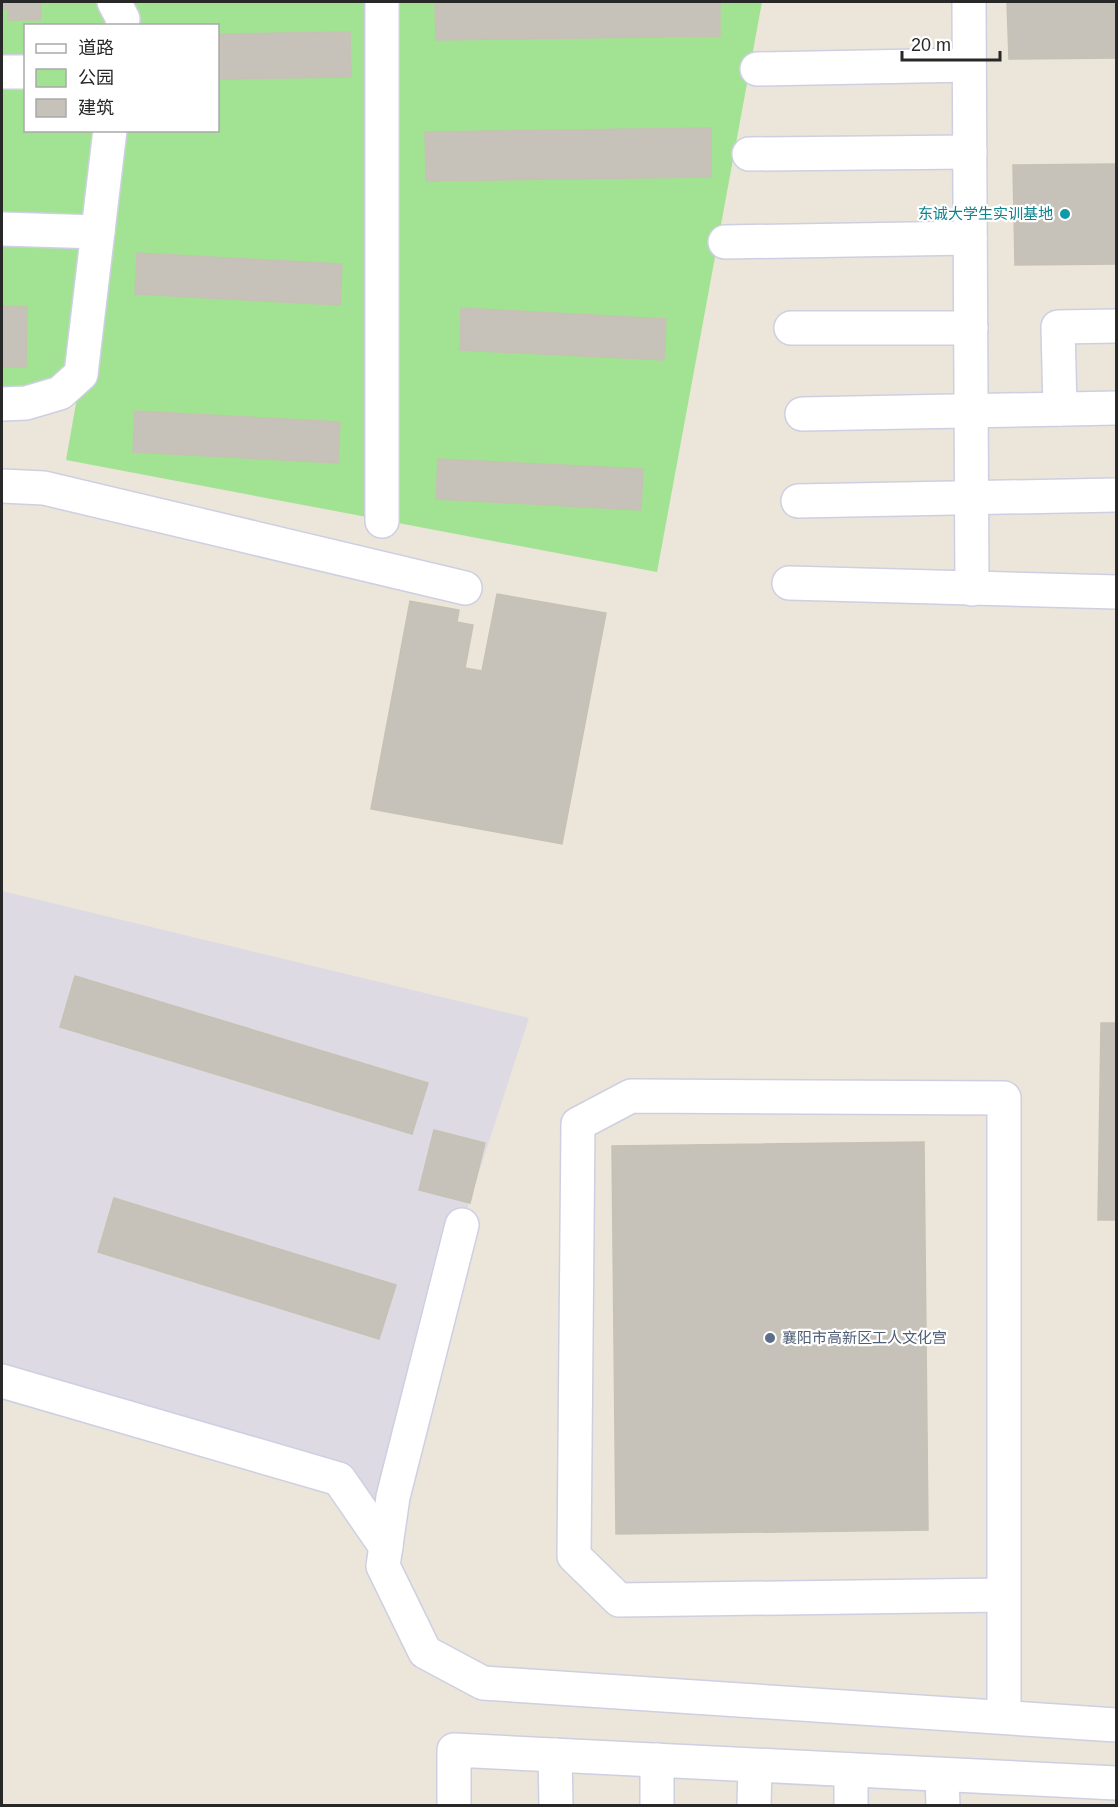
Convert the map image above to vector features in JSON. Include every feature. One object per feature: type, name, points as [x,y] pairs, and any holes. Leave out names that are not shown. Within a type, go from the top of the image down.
[{"type":"street","points":[[114,2],[123,19],[122,24]]},
{"type":"street","points":[[382,2],[382,521]]},
{"type":"street","points":[[969,2],[972,589]]},
{"type":"street","points":[[757,69],[969,65]]},
{"type":"street","points":[[2,72],[24,72]]},
{"type":"street","points":[[2,404],[26,403],[60,393],[81,374],[110,132]]},
{"type":"street","points":[[749,154],[969,152]]},
{"type":"street","points":[[2,229],[98,232]]},
{"type":"street","points":[[725,242],[970,238]]},
{"type":"street","points":[[1060,409],[1058,327],[1116,326]]},
{"type":"street","points":[[791,328],[971,327]]},
{"type":"street","points":[[802,414],[1116,408]]},
{"type":"street","points":[[2,486],[44,488],[465,588]]},
{"type":"street","points":[[798,501],[1116,495]]},
{"type":"street","points":[[789,583],[1116,592]]},
{"type":"street","points":[[1004,1595],[619,1600],[574,1557],[578,1124],[631,1096],[1004,1098],[1004,1595],[1004,1717]]},
{"type":"street","points":[[462,1225],[393,1497],[383,1566],[425,1652],[483,1683],[1116,1725]]},
{"type":"street","points":[[2,1380],[339,1479],[386,1547]]},
{"type":"street","points":[[454,1806],[454,1750],[851,1770],[943,1790],[1032,1792],[1116,1784]]},
{"type":"street","points":[[555,1755],[556,1806]]},
{"type":"street","points":[[657,1760],[657,1806]]},
{"type":"street","points":[[754,1806],[755,1766]]},
{"type":"street","points":[[851,1770],[851,1806]]},
{"type":"shaded area","points":[[2,891],[529,1018],[462,1225],[386,1547],[339,1479],[2,1381]]},
{"type":"green space","points":[[2,2],[762,2],[657,572],[66,460],[81,375],[2,404]]},
{"type":"building","points":[[2,2],[41,2],[40,20],[8,20],[8,9],[2,9]]},
{"type":"building","points":[[435,2],[720,2],[720,36],[436,40]]},
{"type":"building","points":[[1007,2],[1116,2],[1116,58],[1009,59]]},
{"type":"building","points":[[350,32],[351,77],[219,79],[219,34]]},
{"type":"building","points":[[711,128],[711,177],[426,181],[425,132]]},
{"type":"building","name":"东诚大学生实训基地","points":[[1116,164],[1116,264],[1015,265],[1013,165]]},
{"type":"building","points":[[137,253],[342,264],[340,305],[135,294]]},
{"type":"building","points":[[2,306],[27,307],[26,367],[2,367]]},
{"type":"building","points":[[461,308],[666,319],[664,360],[460,350]]},
{"type":"building","points":[[135,411],[340,422],[338,463],[133,452]]},
{"type":"building","points":[[438,459],[643,469],[641,510],[436,499]]},
{"type":"building","points":[[497,594],[606,613],[562,844],[371,809],[410,601],[459,610],[457,622],[473,625],[465,668],[482,671]]},
{"type":"building","points":[[75,976],[428,1083],[412,1134],[60,1027]]},
{"type":"building","points":[[1101,1023],[1116,1023],[1116,1220],[1098,1220]]},
{"type":"building","points":[[434,1130],[485,1143],[470,1203],[419,1190]]},
{"type":"building","name":"襄阳市高新区工人文化宫","points":[[924,1142],[928,1530],[616,1534],[612,1146]]},
{"type":"building","points":[[114,1198],[396,1285],[379,1339],[98,1252]]},
{"type":"place","name":"东诚大学生实训基地","points":[[1065,214]]},
{"type":"place","name":"襄阳市高新区工人文化宫","points":[[770,1338]]}]
